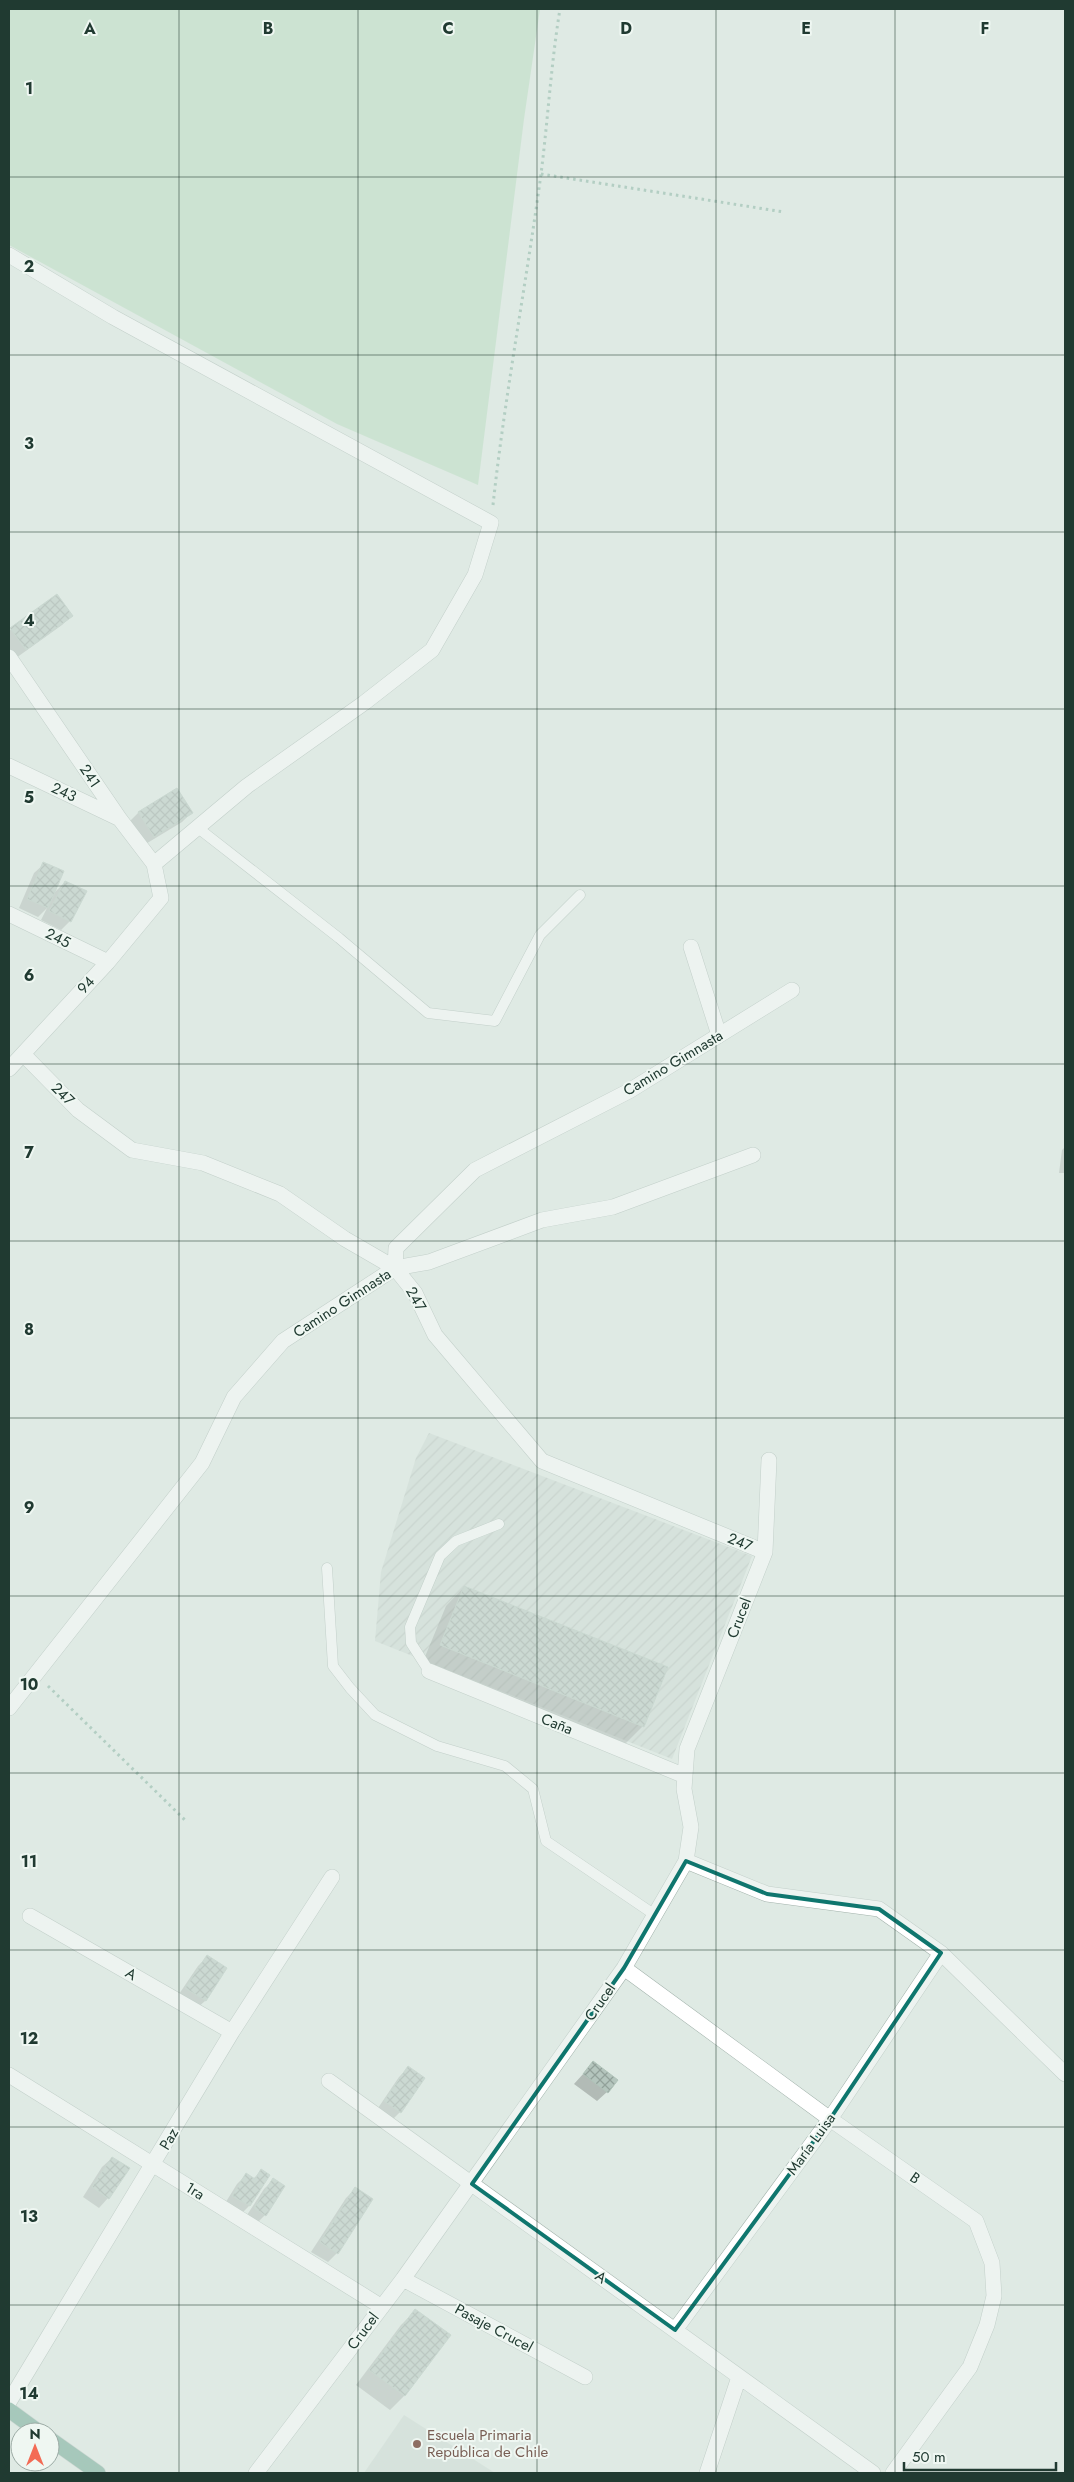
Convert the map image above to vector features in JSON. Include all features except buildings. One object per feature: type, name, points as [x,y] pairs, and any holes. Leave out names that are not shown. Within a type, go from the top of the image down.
[{"type":"main road","points":[[9,2410],[26,2422]]},
{"type":"main road","points":[[60,2446],[98,2473]]},
{"type":"street","points":[[9,256],[113,317],[491,523],[475,575],[432,650],[364,703],[247,786],[154,864]]},
{"type":"street","name":"241","points":[[9,658],[119,818],[154,864],[161,898]]},
{"type":"street","name":"243","points":[[9,766],[119,818]]},
{"type":"street","name":"94","points":[[10,1067],[108,962],[161,898]]},
{"type":"street","name":"245","points":[[9,914],[108,962]]},
{"type":"street","points":[[691,946],[719,1036]]},
{"type":"street","name":"Camino Gimnasta","points":[[9,1708],[202,1462],[234,1397],[283,1341],[395,1268],[396,1248],[475,1170],[629,1091],[792,990]]},
{"type":"street","name":"247","points":[[23,1054],[78,1110],[132,1150],[203,1163],[280,1194],[345,1239],[395,1268],[415,1293],[435,1335],[542,1461],[765,1552]]},
{"type":"street","points":[[395,1268],[429,1262],[542,1220],[612,1207],[753,1155]]},
{"type":"street","name":"Crucel","points":[[256,2473],[403,2279],[624,1968],[686,1861],[691,1827],[684,1788],[687,1750],[765,1552],[769,1460]]},
{"type":"street","name":"Caña","points":[[429,1671],[685,1776]]},
{"type":"street","points":[[686,1861],[767,1894],[879,1910],[941,1952],[1065,2074]]},
{"type":"street","name":"Paz","points":[[9,2402],[232,2032],[332,1877]]},
{"type":"street","name":"A","points":[[30,1916],[232,2032]]},
{"type":"street","name":"María Luisa","points":[[675,2330],[830,2119],[941,1952]]},
{"type":"street","name":"B","points":[[624,1968],[830,2119],[976,2221],[992,2263],[994,2296],[990,2315],[970,2367],[893,2473]]},
{"type":"street","name":"1ra","points":[[9,2075],[382,2307]]},
{"type":"street","name":"A","points":[[329,2080],[873,2473]]},
{"type":"street","name":"Pasaje Crucel","points":[[403,2279],[586,2377]]},
{"type":"street","points":[[707,2473],[739,2377]]},
{"type":"lane","points":[[198,828],[339,938],[428,1013],[495,1021],[540,935],[580,895]]},
{"type":"lane","points":[[429,1671],[411,1643],[410,1627],[440,1556],[456,1541],[498,1524]]},
{"type":"lane","points":[[326,1568],[333,1666],[375,1715],[436,1746],[505,1766],[533,1789],[546,1841],[655,1915]]},
{"type":"path","points":[[491,523],[501,425],[541,174],[553,50],[560,9]]},
{"type":"path","points":[[541,174],[784,212]]},
{"type":"path","points":[[35,1673],[186,1821]]},
{"type":"highlighted area","points":[[686,1861],[767,1894],[879,1909],[941,1953],[830,2119],[675,2330],[472,2184],[624,1968]]},
{"type":"shaded area","points":[[429,1433],[752,1556],[672,1759],[375,1641],[381,1572],[416,1458]]},
{"type":"shaded area","name":"Escuela Primaria República de Chile","points":[[404,2415],[495,2473],[364,2473]]},
{"type":"green space","points":[[9,9],[540,9],[524,119],[478,485],[337,424],[9,245]]},
{"type":"place","name":"Escuela Primaria República de Chile","points":[[417,2444]]}]
